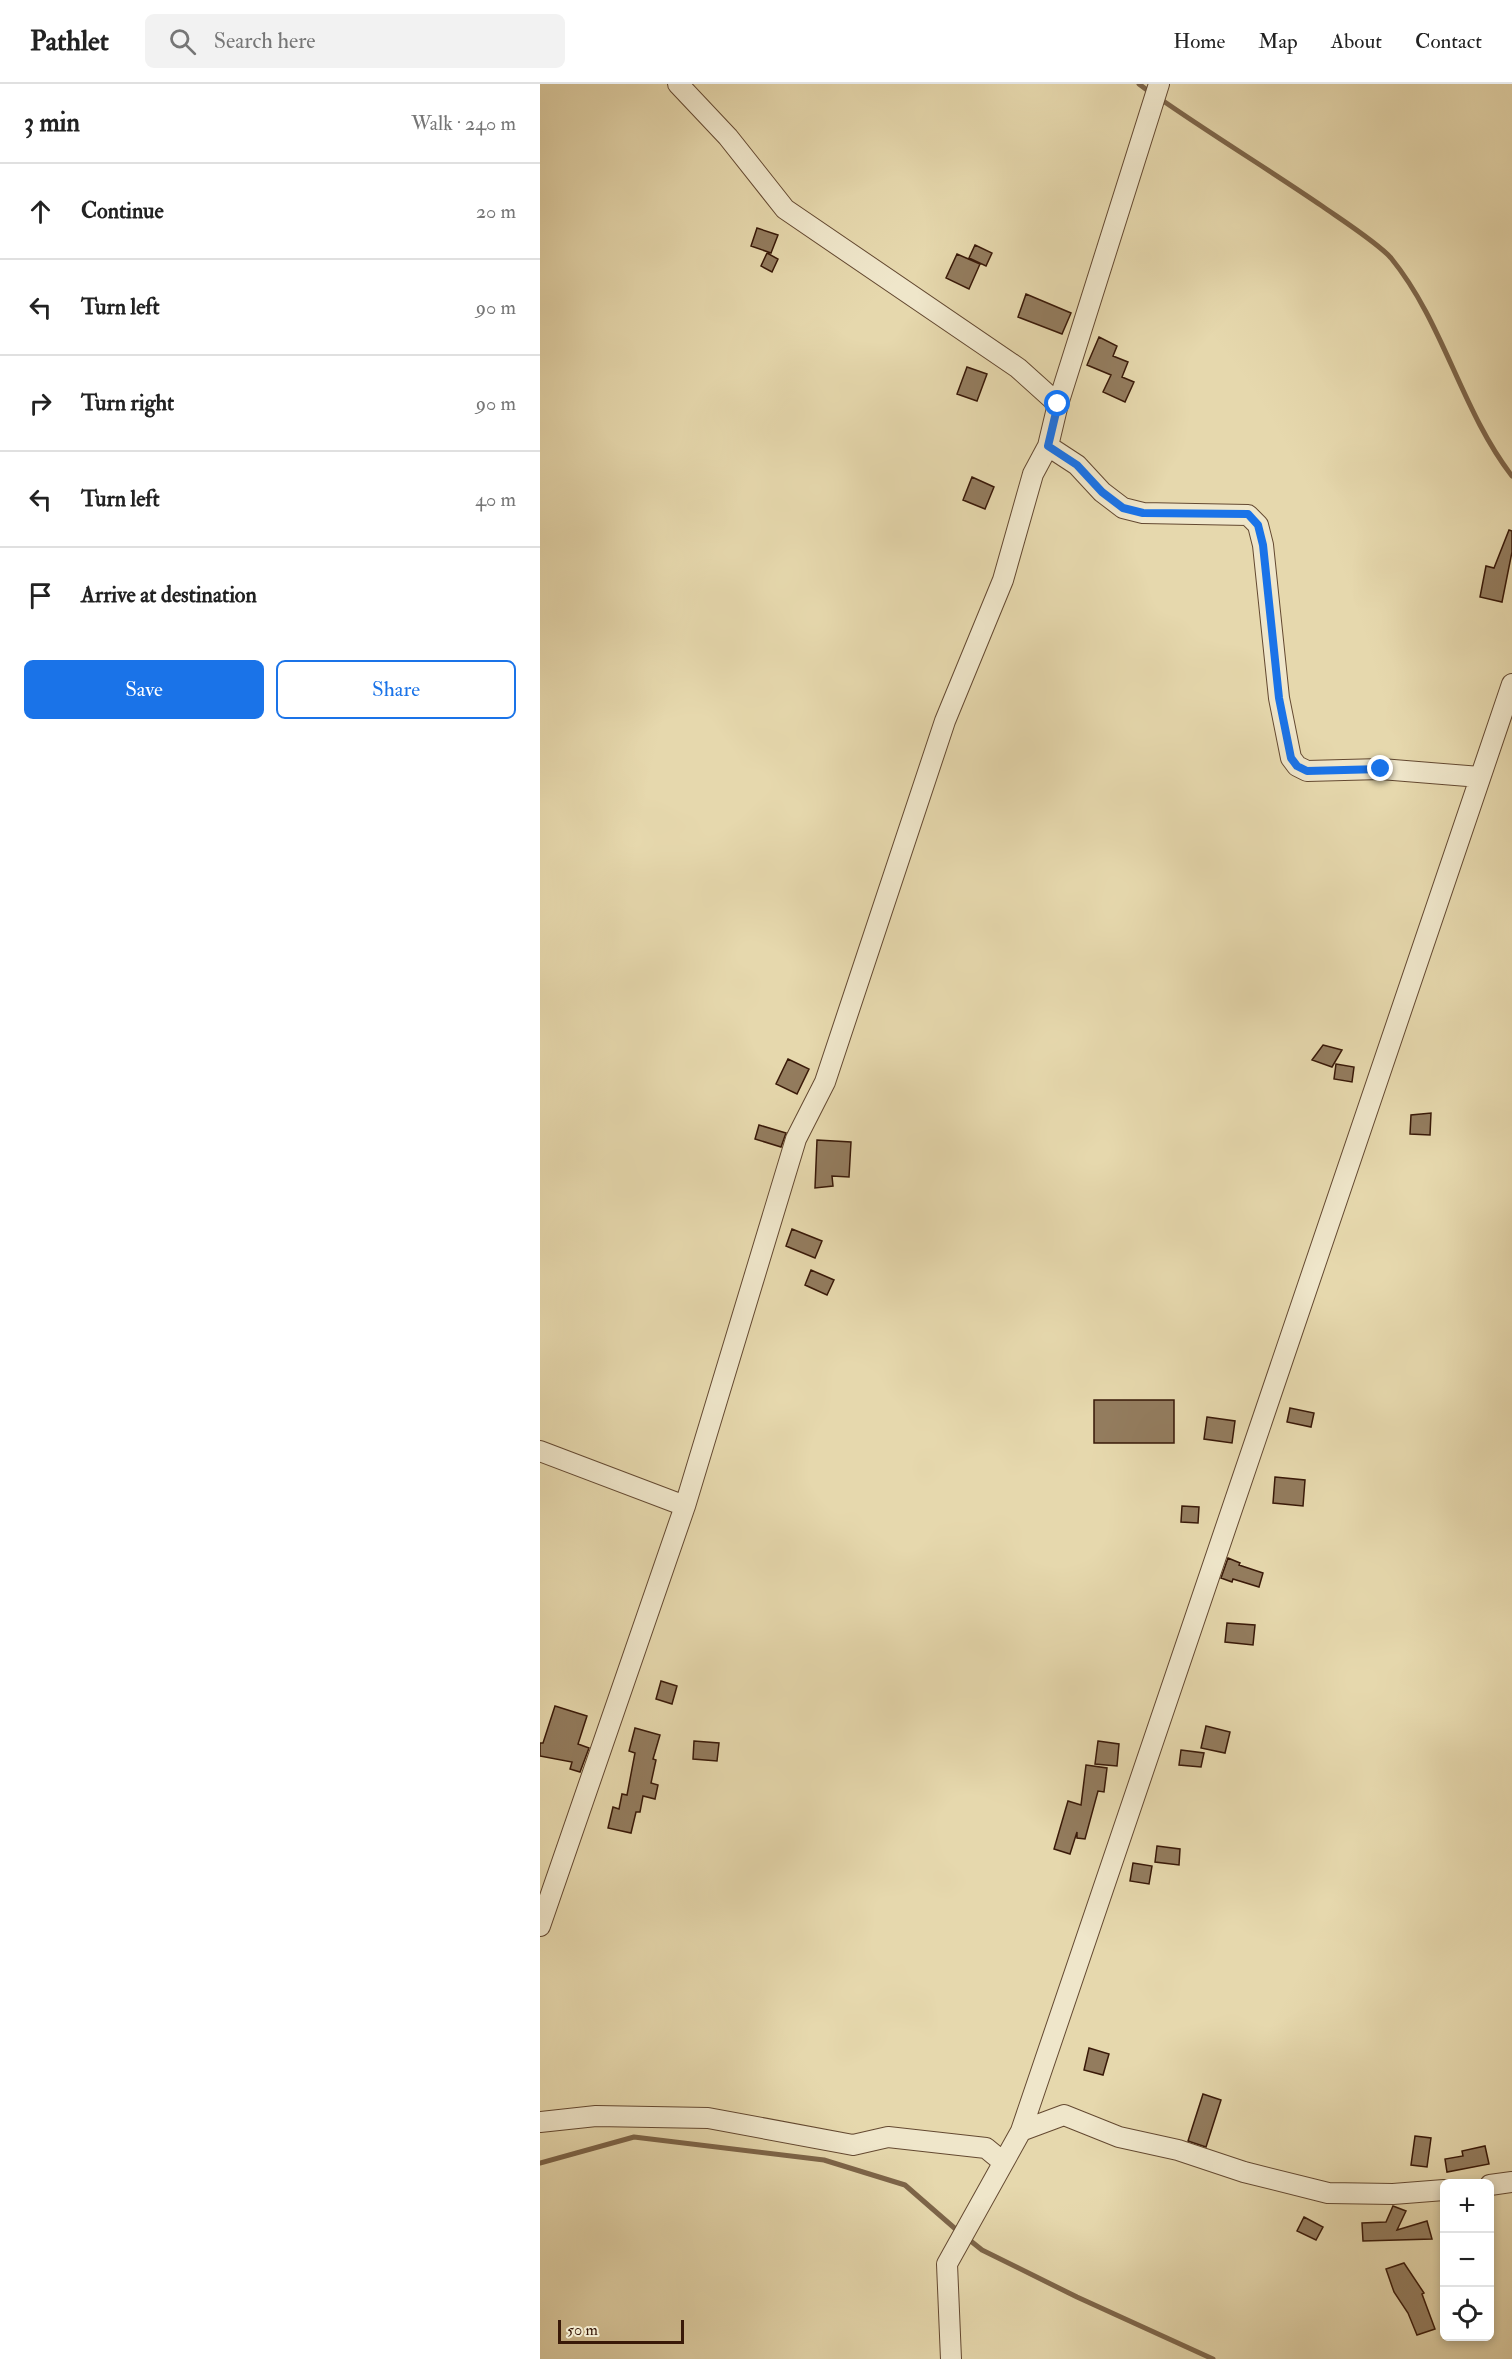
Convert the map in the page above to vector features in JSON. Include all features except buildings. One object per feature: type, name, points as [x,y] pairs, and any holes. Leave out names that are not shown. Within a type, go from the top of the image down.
[{"type":"street","points":[[678,84],[728,137],[785,209],[1018,368],[1058,404]]},
{"type":"street","points":[[540,1926],[685,1506],[796,1138],[825,1082],[945,722],[1003,580],[1034,474],[1048,446],[1058,404],[1159,84]]},
{"type":"street","points":[[1048,446],[1077,465],[1102,492],[1123,508],[1143,513],[1248,514],[1258,525],[1263,545],[1279,698],[1291,758],[1297,766],[1307,771],[1381,769],[1480,777]]},
{"type":"street","points":[[951,2359],[947,2264],[1021,2131],[1512,684]]},
{"type":"street","points":[[540,1451],[685,1506]]},
{"type":"street","points":[[1021,2131],[1064,2115],[1119,2137],[1178,2150],[1244,2172],[1328,2193],[1393,2194],[1440,2190]]},
{"type":"street","points":[[540,2122],[596,2116],[708,2118],[853,2145],[888,2137],[986,2148],[1003,2162]]},
{"type":"street","points":[[1494,2184],[1512,2182]]},
{"type":"waterway","points":[[1139,84],[1151,93]]},
{"type":"waterway","points":[[1159,98],[1302,192],[1377,245],[1391,258],[1425,310],[1479,423],[1512,476]]},
{"type":"waterway","points":[[540,2163],[634,2137],[824,2160],[905,2185],[959,2232]]},
{"type":"waterway","points":[[967,2238],[982,2250],[1077,2297],[1213,2359]]},
{"type":"route","points":[[1058,404],[1048,446],[1077,465],[1102,492],[1123,508],[1143,513],[1248,514],[1258,525],[1263,545],[1279,698],[1291,758],[1297,766],[1307,771],[1381,769]]}]
